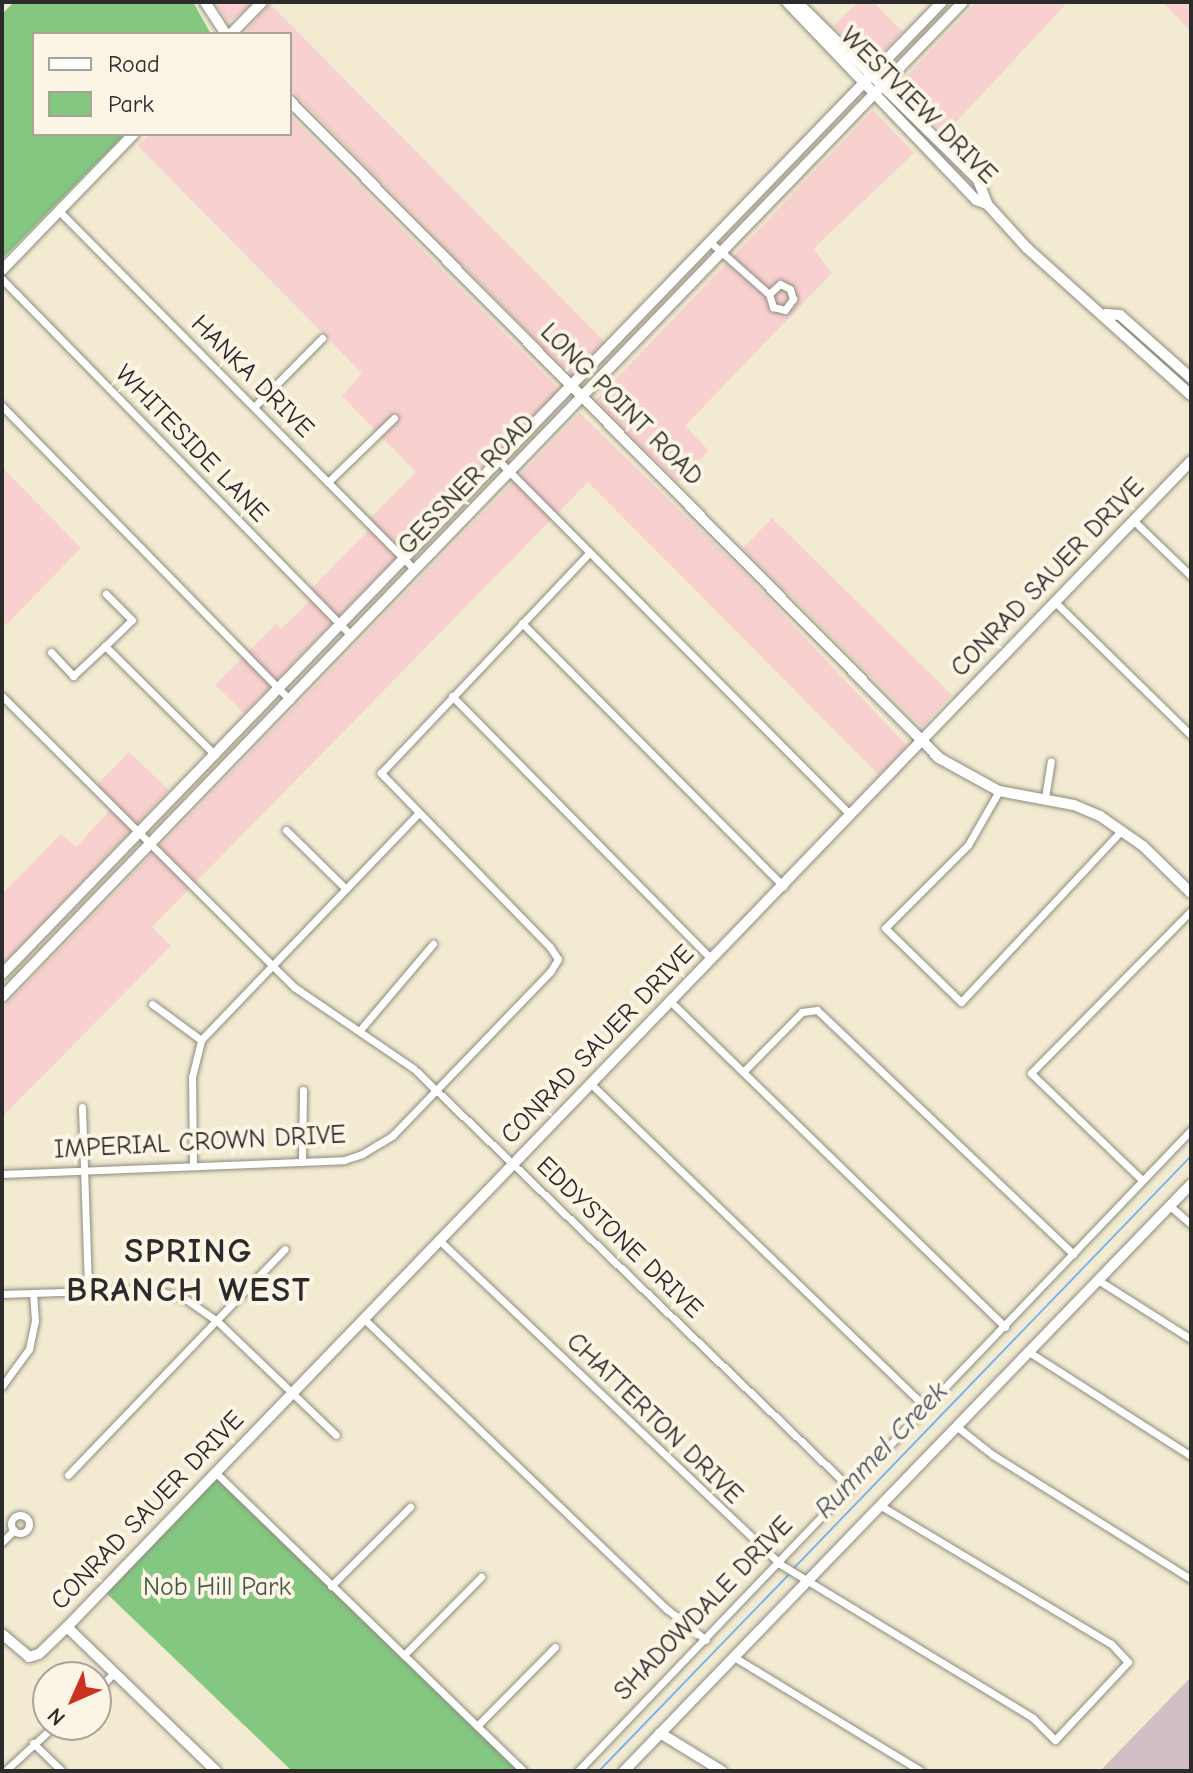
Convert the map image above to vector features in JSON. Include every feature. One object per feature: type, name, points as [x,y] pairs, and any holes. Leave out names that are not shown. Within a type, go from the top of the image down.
[{"type":"main road","points":[[205,2],[227,32]]},
{"type":"main road","points":[[230,32],[262,2]]},
{"type":"main road","name":"WESTVIEW DRIVE","points":[[787,2],[863,86],[976,200],[987,204]]},
{"type":"main road","name":"WESTVIEW DRIVE","points":[[797,2],[875,74],[978,180],[987,204],[1027,248],[1106,314],[1111,326],[1191,395]]},
{"type":"main road","name":"GESSNER ROAD","points":[[2,974],[942,2]]},
{"type":"main road","name":"GESSNER ROAD","points":[[2,997],[963,2]]},
{"type":"main road","name":"LONG POINT ROAD","points":[[292,103],[922,740],[960,772],[999,791],[1045,798],[1087,810],[1122,830],[1191,893]]},
{"type":"main road","points":[[843,106],[852,115]]},
{"type":"main road","points":[[2,270],[132,136]]},
{"type":"main road","points":[[778,171],[789,182]]},
{"type":"main road","name":"WESTVIEW DRIVE","points":[[1106,314],[1120,315],[1191,378]]},
{"type":"main road","name":"CONRAD SAUER DRIVE","points":[[2,1634],[23,1655],[34,1656],[67,1627],[1191,461]]},
{"type":"main road","name":"SHADOWDALE DRIVE","points":[[624,1771],[734,1657],[803,1578],[880,1505],[1191,1184]]},
{"type":"main road","points":[[67,1627],[216,1771]]},
{"type":"main road","points":[[660,1733],[722,1771]]},
{"type":"street","name":"HANKA DRIVE","points":[[60,212],[415,570]]},
{"type":"street","points":[[709,241],[769,294]]},
{"type":"street","name":"WHITESIDE LANE","points":[[2,279],[351,636]]},
{"type":"street","points":[[254,407],[322,338]]},
{"type":"street","points":[[2,406],[290,700]]},
{"type":"street","points":[[328,482],[394,418]]},
{"type":"street","points":[[499,461],[851,815]]},
{"type":"street","points":[[1134,521],[1191,576]]},
{"type":"street","points":[[193,1166],[192,1077],[201,1040],[270,964],[417,815],[381,773],[589,553]]},
{"type":"street","points":[[51,652],[73,676],[132,620],[106,594]]},
{"type":"street","points":[[1055,602],[1191,735]]},
{"type":"street","points":[[522,623],[783,886]]},
{"type":"street","points":[[105,646],[215,755]]},
{"type":"street","name":"EDDYSTONE DRIVE","points":[[2,696],[270,964],[313,1002],[360,1030],[436,1090],[851,1489]]},
{"type":"street","points":[[452,696],[711,959]]},
{"type":"street","points":[[1045,798],[1051,761]]},
{"type":"street","points":[[999,791],[968,845],[885,928],[961,1002],[1122,830]]},
{"type":"street","name":"IMPERIAL CROWN DRIVE","points":[[2,1174],[344,1160],[377,1147],[436,1090],[558,959],[417,815]]},
{"type":"street","points":[[286,830],[344,887]]},
{"type":"street","points":[[1142,1180],[1031,1073],[1191,911]]},
{"type":"street","points":[[360,1030],[433,944]]},
{"type":"street","points":[[671,1002],[1005,1327]]},
{"type":"street","points":[[152,1004],[201,1040]]},
{"type":"street","points":[[743,1072],[802,1012],[825,1014],[1073,1254]]},
{"type":"street","points":[[591,1084],[926,1408]]},
{"type":"street","points":[[302,1161],[303,1090]]},
{"type":"street","points":[[82,1107],[88,1290]]},
{"type":"street","name":"SHADOWDALE DRIVE","points":[[578,1771],[783,1566],[926,1408],[1191,1130]]},
{"type":"street","points":[[1170,1206],[1191,1224]]},
{"type":"street","name":"CHATTERTON DRIVE","points":[[440,1241],[783,1566],[1033,1718],[1055,1740],[1128,1662],[1099,1637],[880,1505]]},
{"type":"street","points":[[68,1475],[285,1249]]},
{"type":"street","points":[[1098,1280],[1191,1339]]},
{"type":"street","points":[[2,1294],[163,1291],[216,1320],[336,1435]]},
{"type":"street","points":[[2,1386],[29,1349],[35,1321],[33,1293]]},
{"type":"street","points":[[363,1318],[668,1610],[706,1640]]},
{"type":"street","points":[[1029,1352],[1191,1456]]},
{"type":"street","points":[[956,1426],[993,1455],[1191,1579]]},
{"type":"street","points":[[215,1472],[524,1771]]},
{"type":"street","points":[[331,1586],[410,1507]]},
{"type":"street","points":[[2,1542],[14,1530]]},
{"type":"street","points":[[404,1655],[481,1577]]},
{"type":"street","points":[[477,1726],[555,1647]]},
{"type":"street","points":[[734,1657],[921,1771]]},
{"type":"street","points":[[5,1771],[35,1741]]},
{"type":"street","points":[[33,1743],[62,1771]]},
{"type":"shaded area","points":[[215,2],[257,2],[228,22]]},
{"type":"shaded area","points":[[858,2],[873,2],[903,32],[871,63],[833,26]]},
{"type":"shaded area","points":[[977,2],[1068,2],[945,134],[897,86]]},
{"type":"shaded area","points":[[1162,2],[1191,2],[1191,31]]},
{"type":"shaded area","points":[[270,4],[606,343],[572,377],[292,91],[292,32],[246,32]]},
{"type":"shaded area","points":[[873,110],[914,153],[813,249],[832,273],[685,426],[709,451],[678,482],[595,401]]},
{"type":"shaded area","points":[[292,117],[560,390],[244,713],[215,685],[276,624],[281,629],[310,601],[312,588],[369,530],[369,519],[416,472],[342,396],[362,373],[138,146],[148,136],[292,136]]},
{"type":"shaded area","points":[[580,413],[742,571],[907,746],[879,775],[588,482],[152,927],[171,946],[2,1117],[2,1009]]},
{"type":"shaded area","points":[[2,467],[81,548],[6,625],[2,621]]},
{"type":"shaded area","points":[[772,518],[952,695],[922,727],[743,548]]},
{"type":"shaded area","points":[[129,752],[169,790],[2,966],[2,894],[61,834],[76,847],[111,809],[93,789]]},
{"type":"shaded area","points":[[1191,1677],[1191,1771],[1100,1771]]},
{"type":"green space","points":[[14,2],[193,2],[210,32],[32,32],[32,136],[123,136],[2,259],[2,14]]},
{"type":"green space","name":"Nob Hill Park","points":[[215,1472],[524,1771],[292,1771],[103,1590]]},
{"type":"waterway","name":"Rummel Creek","points":[[794,1568],[1191,1156]]},
{"type":"waterway","name":"Rummel Creek","points":[[599,1771],[790,1573]]},
{"type":"district","name":"SPRING BRANCH WEST","points":[[189,1270]]}]
